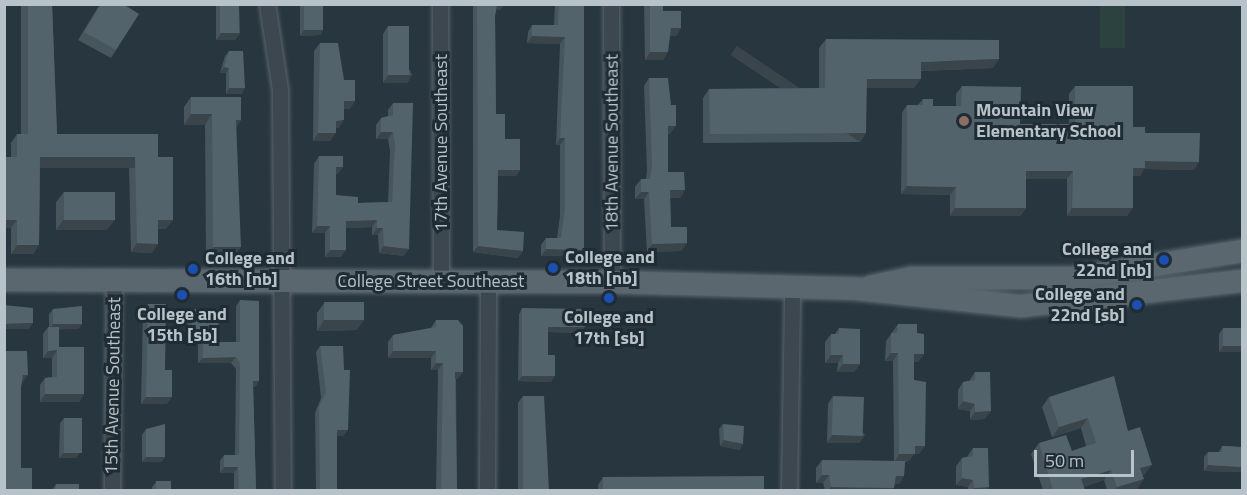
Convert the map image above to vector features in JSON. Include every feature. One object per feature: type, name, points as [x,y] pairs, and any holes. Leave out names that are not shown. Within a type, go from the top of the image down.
[{"type":"main road","name":"College Street Southeast","points":[[858,290],[912,278],[1074,279],[1242,251]]},
{"type":"main road","name":"College Street Southeast","points":[[4,280],[612,282],[792,290],[858,290],[1000,305],[1064,305],[1242,280]]},
{"type":"street","points":[[267,4],[279,90],[283,281],[283,490]]},
{"type":"street","name":"17th Avenue Southeast","points":[[440,4],[441,281]]},
{"type":"street","name":"18th Avenue Southeast","points":[[611,4],[612,282]]},
{"type":"street","name":"15th Avenue Southeast","points":[[112,490],[114,281]]},
{"type":"street","points":[[487,490],[488,281]]},
{"type":"street","points":[[789,490],[792,290]]},
{"type":"green space","points":[[1100,5],[1125,5],[1125,48],[1100,48]]},
{"type":"building","points":[[28,4],[52,4],[57,134],[158,134],[158,157],[173,157],[173,220],[158,220],[158,244],[137,243],[135,157],[40,157],[39,245],[17,245],[17,220],[4,220],[4,157],[17,157],[17,134],[28,134]]},
{"type":"building","points":[[101,4],[123,4],[139,14],[116,50],[84,32]]},
{"type":"building","points":[[220,4],[239,4],[239,33],[220,33]]},
{"type":"building","points":[[304,4],[323,4],[323,30],[304,30]]},
{"type":"building","points":[[477,4],[497,4],[495,16],[496,114],[505,114],[505,139],[520,139],[520,170],[498,170],[497,230],[524,232],[523,251],[478,246]]},
{"type":"building","points":[[559,4],[584,4],[584,250],[546,249],[546,238],[561,238],[565,209],[565,138],[560,138],[565,37],[532,36],[532,25],[558,25]]},
{"type":"building","points":[[650,4],[663,4],[663,11],[681,11],[681,28],[671,28],[668,52],[650,52]]},
{"type":"building","points":[[388,26],[409,26],[409,75],[388,75]]},
{"type":"building","points":[[826,39],[999,40],[999,59],[921,62],[921,79],[867,79],[866,133],[710,134],[709,89],[825,88]]},
{"type":"building","points":[[320,43],[338,43],[344,80],[355,80],[355,101],[344,101],[344,120],[336,121],[336,133],[318,133]]},
{"type":"building","points":[[229,51],[243,51],[245,88],[229,88],[229,68],[224,67]]},
{"type":"building","points":[[649,78],[668,78],[671,105],[676,105],[676,126],[668,126],[668,172],[684,172],[685,190],[670,190],[671,227],[687,227],[687,243],[652,244],[649,192],[641,192],[641,179],[650,179],[652,164]]},
{"type":"building","points":[[962,86],[1021,87],[1020,124],[1075,124],[1075,86],[1133,86],[1133,127],[1145,127],[1145,133],[1200,133],[1199,162],[1145,161],[1145,168],[1133,168],[1133,208],[1072,208],[1073,171],[1026,171],[1026,208],[955,208],[956,187],[907,186],[907,105],[923,105],[923,99],[933,99],[933,106],[961,106]]},
{"type":"building","points":[[191,97],[241,97],[241,120],[236,120],[241,247],[213,247],[212,114],[191,114]]},
{"type":"building","points":[[393,103],[413,103],[409,249],[384,246],[383,228],[377,228],[377,220],[346,221],[346,250],[330,250],[330,226],[317,226],[319,156],[343,156],[343,167],[336,167],[336,195],[358,197],[358,203],[392,202],[395,144],[393,132],[381,132],[381,118],[393,115]]},
{"type":"building","points":[[64,192],[115,192],[115,220],[64,220]]},
{"type":"building","points":[[240,300],[259,301],[259,381],[253,381],[256,490],[239,490],[238,467],[224,467],[224,455],[239,455],[240,363],[236,357],[203,358],[203,331],[192,332],[191,309],[218,309],[219,342],[240,342]]},
{"type":"building","points":[[324,302],[364,302],[364,320],[324,320]]},
{"type":"building","points":[[148,304],[166,304],[165,370],[172,370],[172,397],[146,397]]},
{"type":"building","points":[[4,305],[33,308],[33,323],[4,324]]},
{"type":"building","points":[[82,306],[82,324],[53,324],[53,309]]},
{"type":"building","points":[[522,308],[585,309],[585,327],[548,327],[548,355],[555,355],[555,376],[522,376]]},
{"type":"building","points":[[436,320],[458,320],[463,326],[463,372],[455,372],[457,490],[441,490],[443,363],[436,363],[436,351],[393,351],[393,335],[436,327]]},
{"type":"building","points":[[898,324],[917,324],[917,333],[924,334],[924,354],[914,354],[914,380],[926,382],[925,446],[915,446],[915,454],[899,454],[898,353],[891,353],[891,333],[897,333]]},
{"type":"building","points":[[48,327],[59,327],[59,347],[84,347],[84,394],[45,394],[45,378],[57,377],[57,350],[48,351]]},
{"type":"building","points":[[839,328],[860,329],[860,364],[843,364],[843,355],[831,355],[831,334],[839,334]]},
{"type":"building","points":[[1223,328],[1242,328],[1242,346],[1223,346]]},
{"type":"building","points":[[320,346],[343,346],[344,370],[350,370],[348,430],[337,430],[337,490],[320,490],[319,407],[326,392]]},
{"type":"building","points":[[5,351],[27,351],[28,375],[23,375],[21,387],[21,468],[32,468],[32,490],[6,490]]},
{"type":"building","points":[[975,372],[990,372],[991,411],[975,412],[975,404],[963,401],[963,382],[975,380]]},
{"type":"building","points":[[1114,376],[1128,431],[1140,427],[1152,465],[1140,468],[1144,479],[1117,487],[1111,470],[1081,479],[1085,490],[1053,490],[1039,443],[1066,435],[1072,451],[1096,443],[1088,418],[1059,427],[1049,397]]},
{"type":"building","points":[[523,396],[544,396],[549,490],[513,490],[523,489]]},
{"type":"building","points":[[833,396],[864,397],[863,436],[832,435]]},
{"type":"building","points":[[64,418],[82,418],[82,453],[64,453]]},
{"type":"building","points":[[165,424],[165,457],[146,457],[146,429]]},
{"type":"building","points":[[723,424],[744,426],[743,444],[724,440]]},
{"type":"building","points":[[1222,446],[1242,447],[1242,467],[1208,465],[1208,452],[1222,452]]},
{"type":"building","points":[[973,448],[988,448],[989,487],[974,488],[973,480],[962,478],[962,458],[973,456]]},
{"type":"building","points":[[822,460],[905,461],[904,476],[896,476],[894,488],[831,487],[829,475],[822,475]]},
{"type":"building","points":[[764,476],[764,490],[603,490],[603,477]]},
{"type":"building","points":[[156,481],[171,481],[171,490],[156,490]]},
{"type":"building","points":[[56,484],[79,484],[79,490],[56,490]]},
{"type":"place","name":"Mountain View Elementary School","points":[[964,121]]},
{"type":"place","name":"College and 22nd [nb]","points":[[1164,260]]},
{"type":"place","name":"College and 18th [nb]","points":[[553,268]]},
{"type":"place","name":"College and 16th [nb]","points":[[193,269]]},
{"type":"place","name":"College and 15th [sb]","points":[[182,295]]},
{"type":"place","name":"College and 17th [sb]","points":[[609,298]]},
{"type":"place","name":"College and 22nd [sb]","points":[[1137,305]]}]
